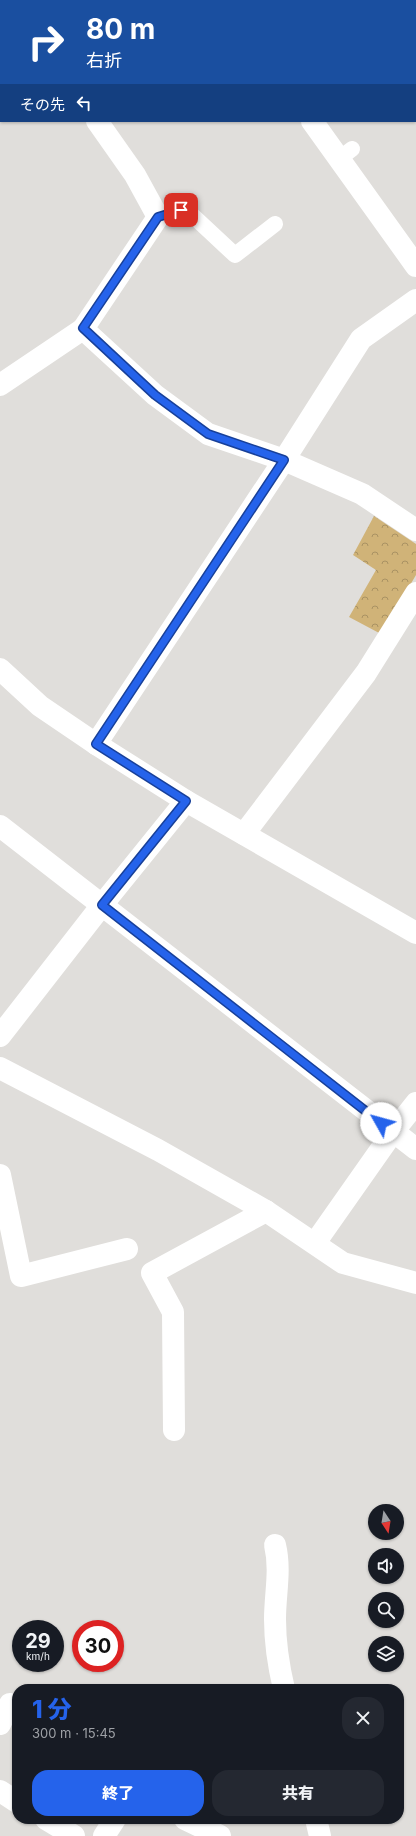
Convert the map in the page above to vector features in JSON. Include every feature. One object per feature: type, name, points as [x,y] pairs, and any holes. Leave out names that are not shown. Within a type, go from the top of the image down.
[{"type":"street","points":[[0,385],[83,328],[158,217],[135,174],[98,122]]},
{"type":"street","points":[[313,122],[346,154],[416,266]]},
{"type":"street","points":[[96,744],[284,460],[360,339],[416,300]]},
{"type":"street","points":[[83,328],[155,395],[208,434],[284,460],[362,494],[416,530]]},
{"type":"street","points":[[244,834],[366,673],[416,593]]},
{"type":"street","points":[[0,669],[40,706],[96,744],[186,801],[416,933]]},
{"type":"street","points":[[0,1036],[102,905],[186,801]]},
{"type":"street","points":[[0,826],[416,1149]]},
{"type":"street","points":[[0,1068],[158,1150],[266,1211],[343,1263],[416,1283]]},
{"type":"street","points":[[315,1243],[393,1132],[416,1103]]},
{"type":"street","points":[[0,1175],[22,1276],[126,1249]]},
{"type":"street","points":[[174,1430],[173,1312],[152,1273],[266,1211]]},
{"type":"street","points":[[275,1545],[278,1558],[278,1590],[275,1619],[283,1684]]},
{"type":"street","points":[[0,1724],[10,1704],[12,1705]]},
{"type":"street","points":[[0,1791],[12,1799]]},
{"type":"street","points":[[54,1824],[74,1836]]},
{"type":"street","points":[[104,1836],[112,1824]]},
{"type":"street","points":[[195,1824],[220,1836]]},
{"type":"street","points":[[317,1824],[320,1836]]},
{"type":"lane","points":[[158,217],[181,210],[190,213],[235,255],[276,224]]},
{"type":"green space","points":[[374,516],[416,544],[416,575],[381,634],[349,617],[376,570],[353,555]]},
{"type":"route","points":[[181,210],[158,217],[83,328],[155,395],[208,434],[284,460],[96,744],[186,801],[102,905],[381,1123]]}]
